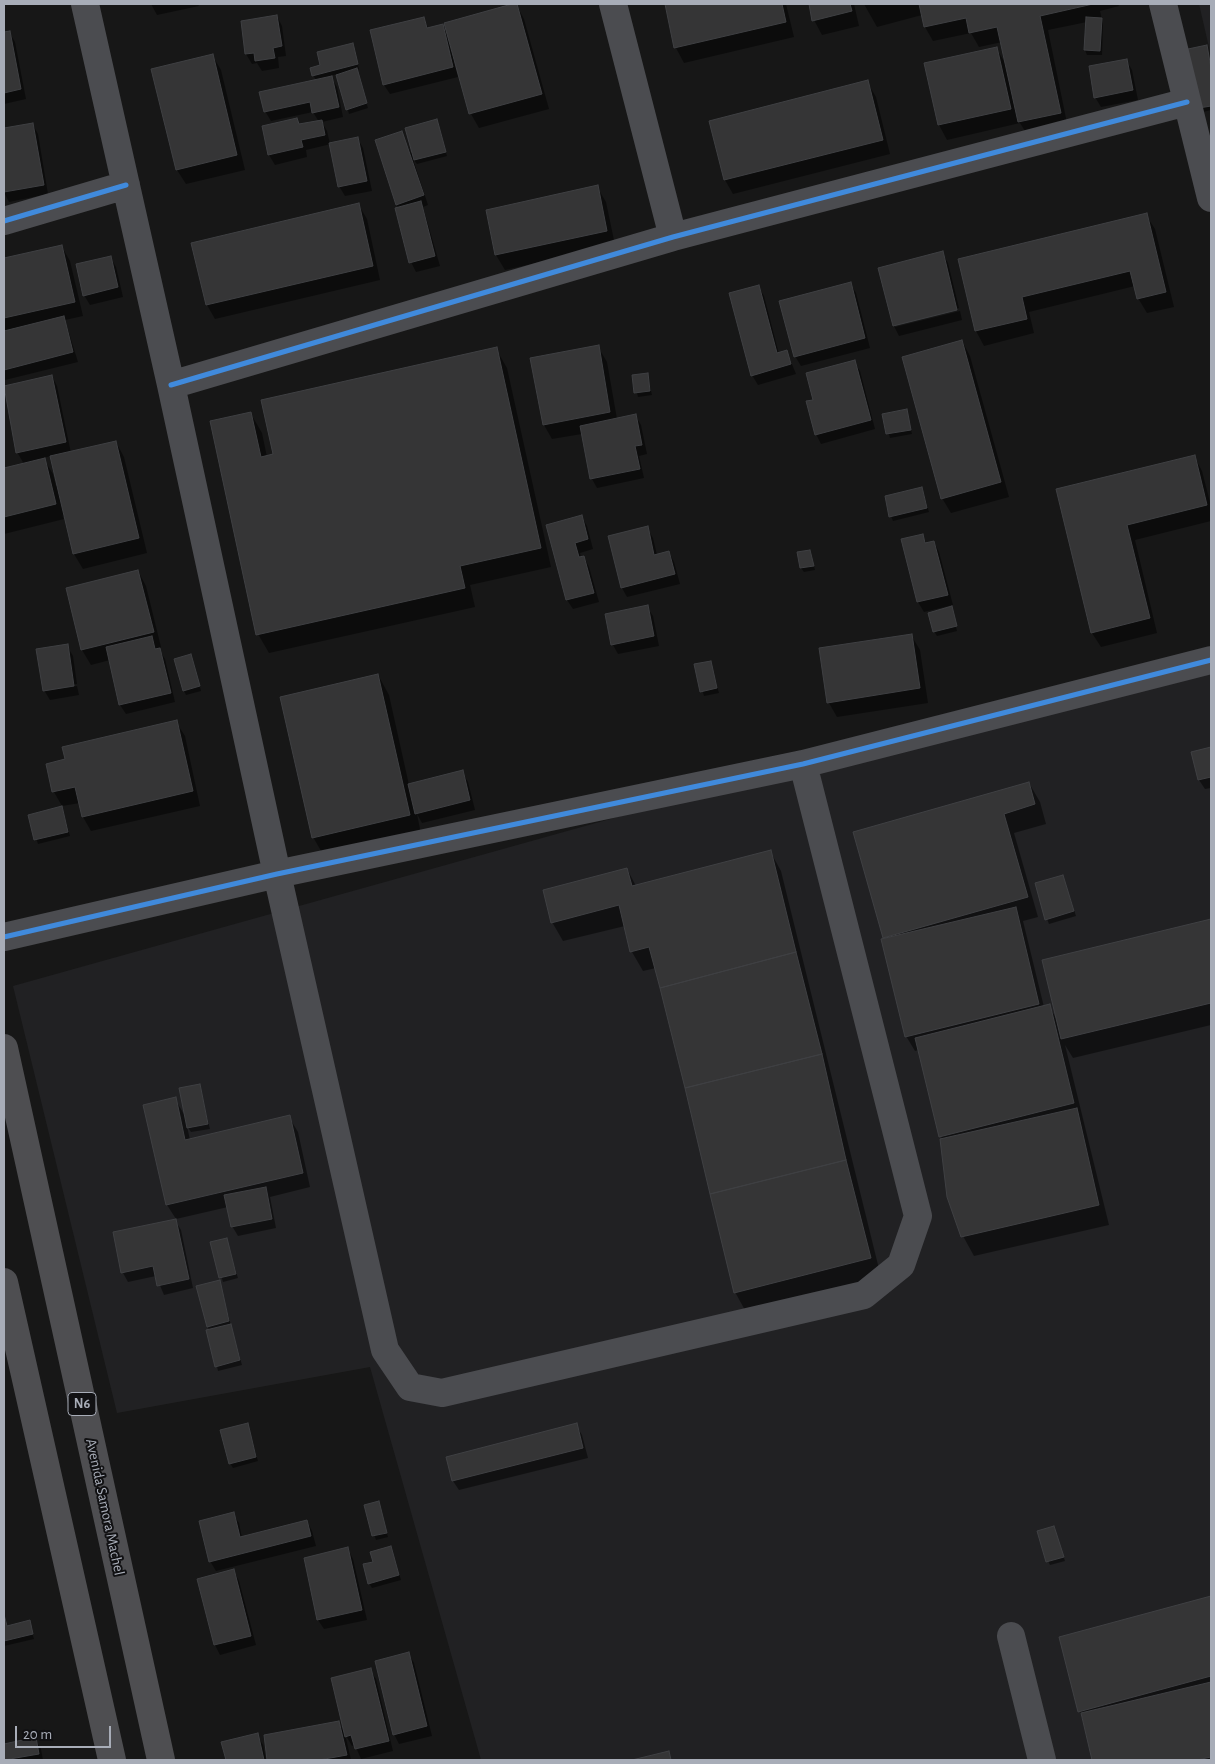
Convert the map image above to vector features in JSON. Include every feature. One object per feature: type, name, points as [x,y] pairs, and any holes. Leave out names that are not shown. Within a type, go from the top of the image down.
[{"type":"highway","name":"Avenida Samora Machel","points":[[4,1048],[161,1760]]},
{"type":"highway","points":[[4,1282],[112,1760]]},
{"type":"street","points":[[85,4],[171,386],[277,874],[385,1350],[410,1387],[442,1393],[864,1295],[902,1265],[918,1216],[803,764]]},
{"type":"street","points":[[614,4],[673,237]]},
{"type":"street","points":[[1163,4],[1211,198]]},
{"type":"street","points":[[171,386],[673,237],[1187,102]]},
{"type":"street","points":[[4,221],[126,185]]},
{"type":"street","points":[[4,937],[277,874],[803,764],[1211,660]]},
{"type":"street","points":[[1011,1636],[1042,1760]]},
{"type":"shaded area","points":[[1199,4],[1211,4],[1211,56]]},
{"type":"shaded area","points":[[1211,651],[1211,1760],[481,1760],[370,1367],[117,1413],[13,986]]},
{"type":"building","points":[[517,4],[542,94],[469,114],[444,23]]},
{"type":"building","points":[[665,4],[782,4],[786,22],[674,48]]},
{"type":"building","points":[[809,4],[850,4],[852,11],[812,21]]},
{"type":"building","points":[[919,4],[1093,4],[1040,16],[1061,113],[1018,122],[997,27],[969,33],[966,18],[924,27]]},
{"type":"building","points":[[277,15],[282,46],[273,48],[275,58],[255,61],[254,53],[245,54],[241,21]]},
{"type":"building","points":[[424,17],[427,28],[443,24],[453,67],[383,85],[370,30]]},
{"type":"building","points":[[1086,17],[1102,18],[1100,51],[1084,50]]},
{"type":"building","points":[[10,31],[21,89],[4,93],[4,32]]},
{"type":"building","points":[[353,43],[358,64],[312,76],[310,68],[320,65],[317,52]]},
{"type":"building","points":[[1207,45],[1211,68],[1211,106],[1199,108],[1188,49]]},
{"type":"building","points":[[997,47],[1011,109],[938,125],[924,63]]},
{"type":"building","points":[[213,54],[237,155],[176,170],[151,69]]},
{"type":"building","points":[[1127,59],[1133,90],[1094,98],[1089,66]]},
{"type":"building","points":[[357,68],[367,103],[346,110],[336,75]]},
{"type":"building","points":[[332,76],[339,107],[312,113],[310,102],[264,112],[259,92]]},
{"type":"building","points":[[868,80],[883,140],[724,180],[709,121]]},
{"type":"building","points":[[297,118],[299,124],[322,120],[325,135],[301,140],[303,147],[268,155],[262,126]]},
{"type":"building","points":[[437,119],[446,152],[414,160],[405,128]]},
{"type":"building","points":[[33,123],[44,185],[4,192],[4,128]]},
{"type":"building","points":[[402,131],[424,195],[396,205],[375,140]]},
{"type":"building","points":[[358,137],[367,181],[338,187],[329,143]]},
{"type":"building","points":[[598,185],[607,231],[495,255],[486,210]]},
{"type":"building","points":[[421,201],[435,256],[409,263],[395,208]]},
{"type":"building","points":[[359,203],[373,266],[206,305],[191,243]]},
{"type":"building","points":[[1147,213],[1166,292],[1137,299],[1130,271],[1022,297],[1027,319],[975,331],[958,259]]},
{"type":"building","points":[[62,245],[75,302],[4,318],[4,258]]},
{"type":"building","points":[[943,251],[957,310],[893,326],[878,268]]},
{"type":"building","points":[[111,256],[118,287],[83,296],[76,264]]},
{"type":"building","points":[[851,282],[865,338],[794,357],[779,301]]},
{"type":"building","points":[[759,285],[777,353],[787,350],[791,364],[751,376],[729,293]]},
{"type":"building","points":[[64,316],[73,352],[4,370],[4,331]]},
{"type":"building","points":[[962,340],[1001,482],[941,499],[902,357]]},
{"type":"building","points":[[599,345],[610,412],[543,425],[530,358]]},
{"type":"building","points":[[497,347],[541,548],[460,566],[465,588],[256,635],[210,421],[251,412],[261,457],[273,454],[261,400]]},
{"type":"building","points":[[855,360],[871,420],[815,435],[806,401],[813,400],[806,373]]},
{"type":"building","points":[[648,373],[650,391],[634,393],[632,375]]},
{"type":"building","points":[[52,375],[66,442],[16,453],[4,386]]},
{"type":"building","points":[[907,409],[911,430],[886,434],[882,414]]},
{"type":"building","points":[[636,414],[642,445],[635,446],[640,469],[590,479],[580,426]]},
{"type":"building","points":[[116,441],[139,538],[73,554],[50,456]]},
{"type":"building","points":[[1195,455],[1207,505],[1127,525],[1150,618],[1091,633],[1056,489]]},
{"type":"building","points":[[45,458],[56,504],[4,517],[4,468]]},
{"type":"building","points":[[922,487],[927,508],[889,517],[885,496]]},
{"type":"building","points":[[582,515],[588,539],[575,543],[579,557],[584,556],[594,593],[566,600],[546,525]]},
{"type":"building","points":[[648,526],[654,555],[669,551],[675,574],[621,588],[608,536]]},
{"type":"building","points":[[923,534],[925,543],[934,541],[948,595],[917,602],[901,539]]},
{"type":"building","points":[[810,550],[814,566],[800,568],[797,552]]},
{"type":"building","points":[[138,570],[154,632],[81,650],[66,588]]},
{"type":"building","points":[[648,605],[654,636],[611,645],[605,614]]},
{"type":"building","points":[[952,606],[957,626],[933,632],[928,613]]},
{"type":"building","points":[[912,634],[920,688],[827,703],[819,648]]},
{"type":"building","points":[[152,636],[155,649],[160,648],[171,693],[119,705],[106,647]]},
{"type":"building","points":[[68,644],[74,686],[43,691],[36,649]]},
{"type":"building","points":[[191,654],[200,686],[183,691],[174,659]]},
{"type":"building","points":[[711,661],[717,688],[700,692],[694,664]]},
{"type":"building","points":[[378,674],[410,815],[312,838],[280,697]]},
{"type":"building","points":[[177,720],[193,791],[82,817],[75,787],[52,792],[46,764],[65,759],[62,747]]},
{"type":"building","points":[[1211,747],[1211,777],[1198,780],[1191,752]]},
{"type":"building","points":[[463,770],[470,800],[415,814],[408,784]]},
{"type":"building","points":[[1029,782],[1035,804],[1004,814],[1028,897],[883,938],[853,832]]},
{"type":"building","points":[[62,806],[68,832],[34,840],[28,815]]},
{"type":"building","points":[[771,850],[796,952],[660,988],[649,947],[630,952],[619,905],[551,923],[543,890],[627,868],[632,886]]},
{"type":"building","points":[[1063,875],[1074,911],[1045,920],[1035,883]]},
{"type":"building","points":[[1016,907],[1039,1004],[905,1037],[881,939]]},
{"type":"building","points":[[1211,919],[1211,1003],[1061,1039],[1042,960]]},
{"type":"building","points":[[796,952],[822,1054],[685,1088],[660,988]]},
{"type":"building","points":[[1050,1004],[1074,1103],[939,1137],[915,1038]]},
{"type":"building","points":[[822,1054],[846,1160],[710,1194],[685,1088]]},
{"type":"building","points":[[200,1084],[208,1124],[187,1128],[179,1088]]},
{"type":"building","points":[[176,1097],[185,1140],[290,1115],[303,1173],[166,1205],[143,1105]]},
{"type":"building","points":[[1077,1108],[1099,1205],[961,1237],[947,1197],[940,1139]]},
{"type":"building","points":[[846,1160],[871,1258],[734,1293],[710,1194]]},
{"type":"building","points":[[266,1187],[272,1219],[231,1227],[224,1195]]},
{"type":"building","points":[[176,1219],[189,1279],[157,1286],[153,1266],[121,1273],[113,1232]]},
{"type":"building","points":[[227,1238],[236,1274],[219,1278],[210,1242]]},
{"type":"building","points":[[220,1280],[229,1321],[207,1327],[196,1286]]},
{"type":"building","points":[[231,1324],[240,1360],[215,1367],[206,1330]]},
{"type":"building","points":[[248,1423],[256,1457],[229,1464],[220,1430]]},
{"type":"building","points":[[577,1423],[583,1448],[452,1481],[446,1457]]},
{"type":"building","points":[[379,1501],[387,1533],[372,1536],[364,1505]]},
{"type":"building","points":[[234,1512],[240,1537],[307,1520],[311,1536],[209,1562],[199,1521]]},
{"type":"building","points":[[1054,1526],[1064,1557],[1046,1562],[1037,1531]]},
{"type":"building","points":[[391,1546],[399,1575],[368,1584],[363,1564],[373,1562],[370,1552]]},
{"type":"building","points":[[348,1547],[362,1610],[317,1620],[304,1558]]},
{"type":"building","points":[[234,1569],[251,1636],[214,1645],[197,1579]]},
{"type":"building","points":[[1211,1596],[1211,1676],[1078,1712],[1059,1637]]},
{"type":"building","points":[[4,1614],[7,1626],[30,1620],[33,1634],[4,1641]]},
{"type":"building","points":[[409,1652],[427,1726],[393,1735],[375,1661]]},
{"type":"building","points":[[371,1668],[389,1741],[355,1749],[351,1735],[345,1737],[331,1678]]},
{"type":"building","points":[[1211,1682],[1211,1757],[1197,1760],[1092,1760],[1081,1713]]},
{"type":"building","points":[[339,1721],[347,1755],[319,1760],[267,1760],[264,1735]]},
{"type":"building","points":[[258,1733],[264,1760],[226,1760],[221,1742]]},
{"type":"building","points":[[36,1737],[39,1754],[4,1760],[4,1744]]},
{"type":"building","points":[[669,1751],[671,1760],[632,1760]]},
{"type":"cycle path","points":[[171,385],[673,237],[1187,102]]},
{"type":"cycle path","points":[[4,221],[126,185]]},
{"type":"cycle path","points":[[4,937],[277,874],[803,764],[1211,660]]}]
